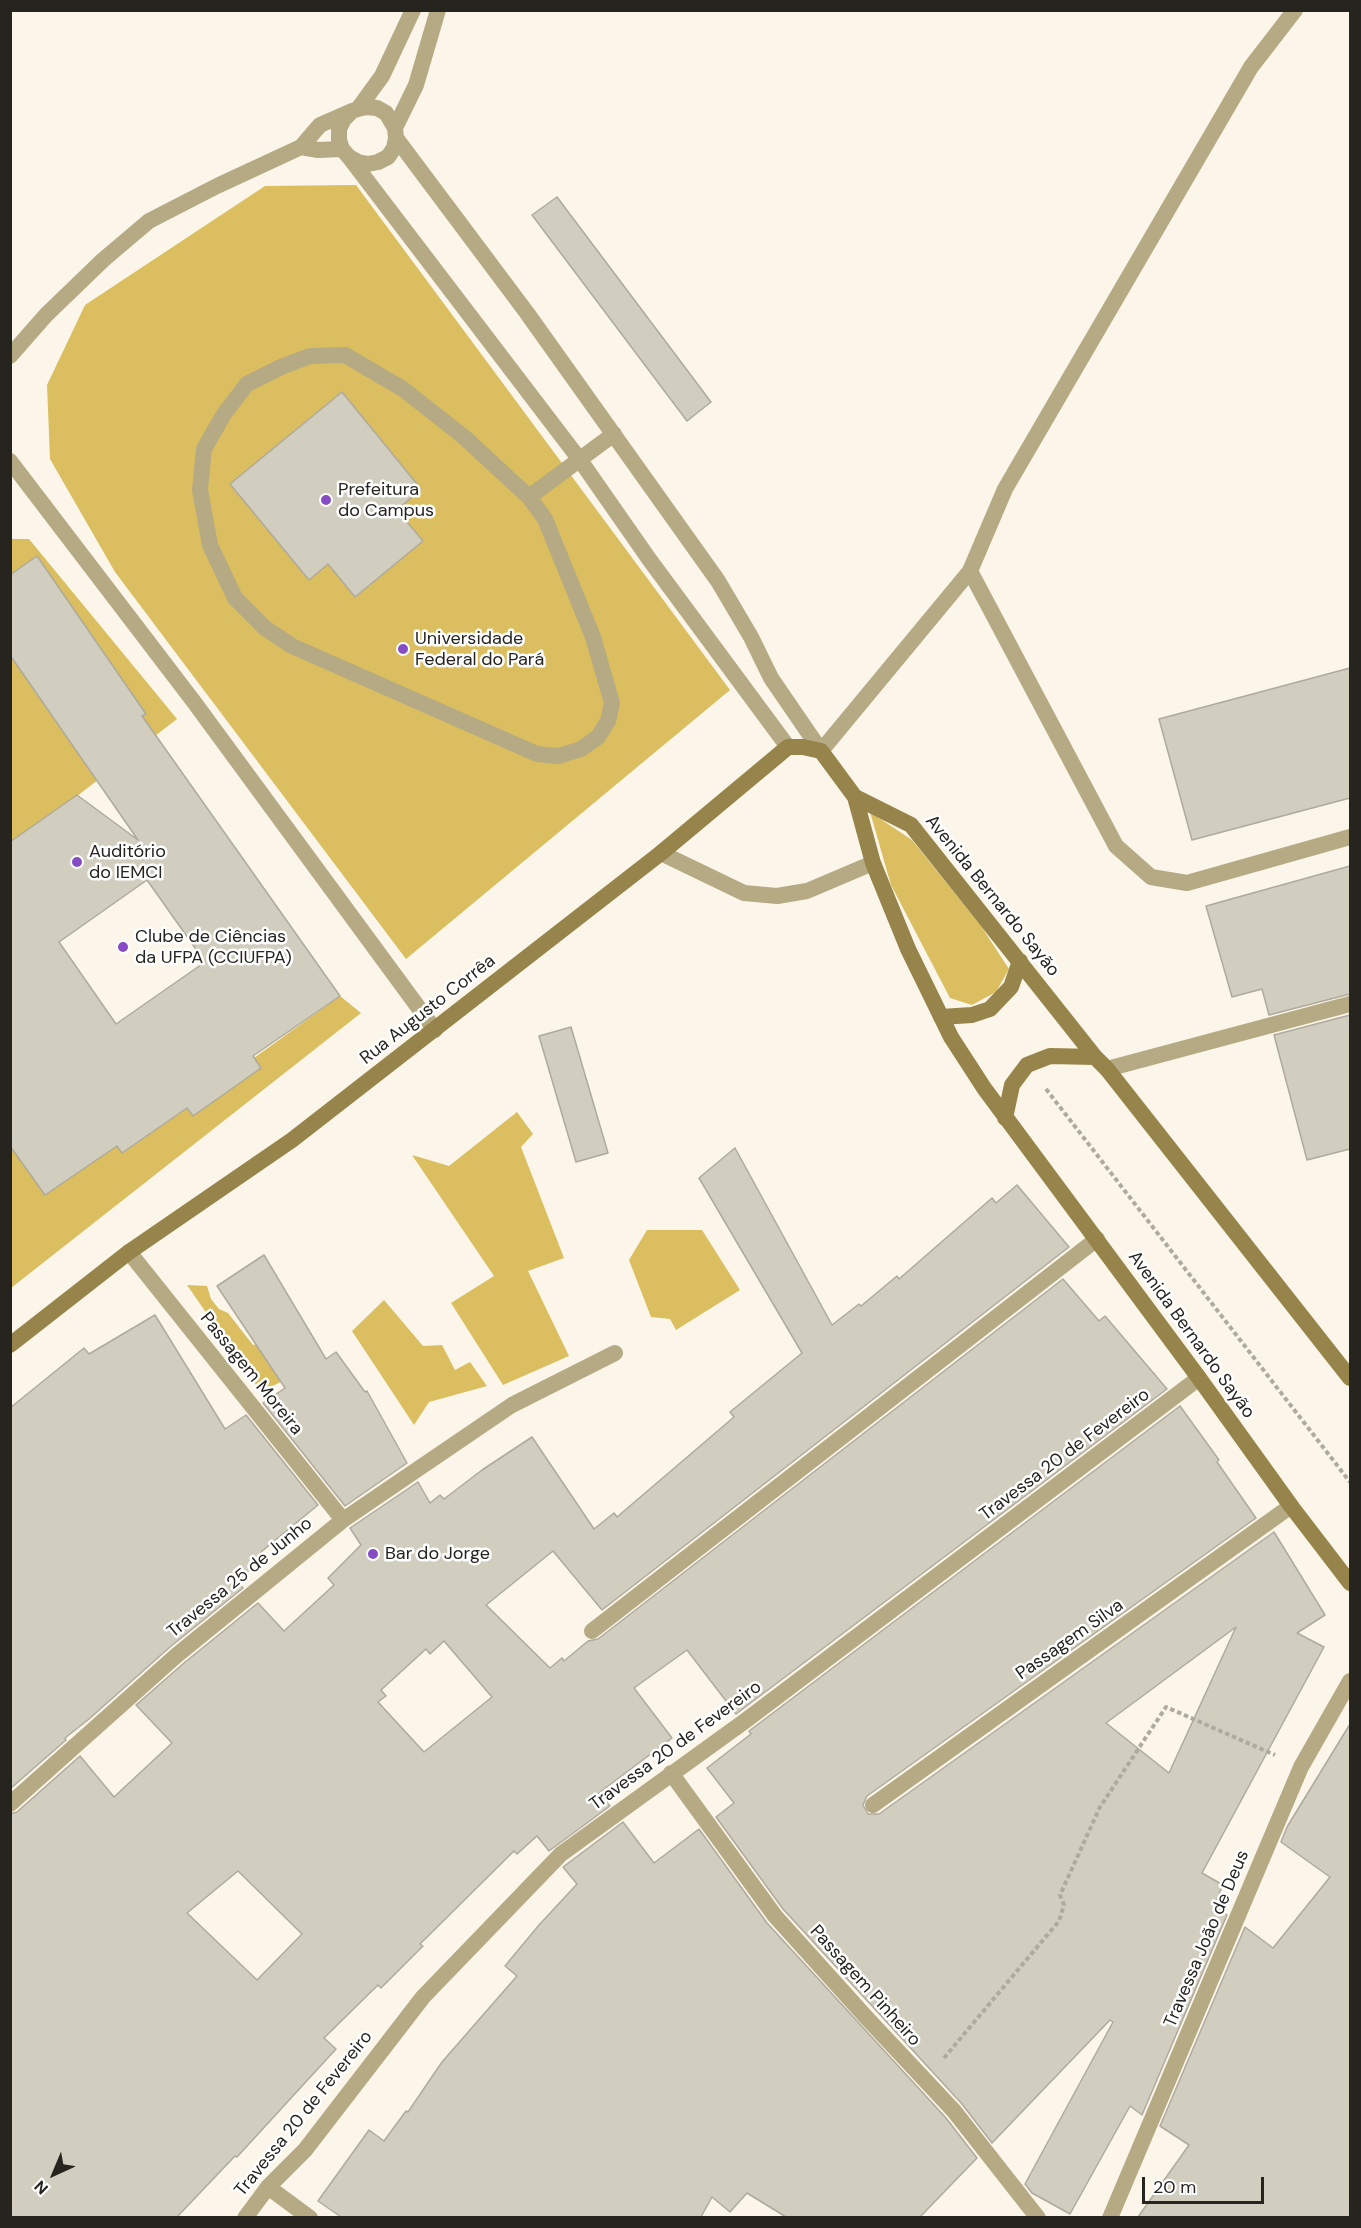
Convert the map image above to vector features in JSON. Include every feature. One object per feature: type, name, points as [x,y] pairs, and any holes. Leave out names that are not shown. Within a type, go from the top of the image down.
[{"type":"main road","points":[[788,747],[803,747],[821,751],[855,797]]},
{"type":"main road","name":"Rua Augusto Corrêa","points":[[10,1345],[129,1252],[292,1140],[661,853],[788,747]]},
{"type":"main road","name":"Avenida Bernardo Sayão","points":[[855,797],[873,863],[908,949],[951,1037],[1005,1118],[1350,1583]]},
{"type":"main road","name":"Avenida Bernardo Sayão","points":[[855,797],[911,825],[1350,1378]]},
{"type":"main road","points":[[941,1017],[972,1015],[990,1009],[1011,987],[1020,961]]},
{"type":"main road","points":[[1005,1118],[1012,1085],[1027,1065],[1050,1056],[1101,1063]]},
{"type":"street","points":[[413,10],[382,76],[355,110],[344,119],[339,129],[339,140],[345,153],[580,460],[649,559],[788,747]]},
{"type":"street","points":[[301,147],[345,153],[358,162],[368,164],[388,157],[394,148],[396,133],[416,86],[438,10]]},
{"type":"street","points":[[10,356],[46,315],[103,260],[149,221],[301,147],[320,125],[355,110],[366,107],[376,108],[386,113],[396,133],[718,581],[751,637],[771,678],[821,751],[970,571],[1005,489],[1251,67],[1295,10]]},
{"type":"street","points":[[345,355],[403,389],[464,437],[529,497],[545,519],[593,637],[612,703],[608,721],[598,737],[581,749],[559,756],[537,754],[292,646],[265,628],[235,598],[210,545],[200,490],[204,449],[224,414],[247,384],[310,356],[345,355]]},
{"type":"street","points":[[529,497],[614,434]]},
{"type":"street","points":[[10,461],[194,702],[435,1030]]},
{"type":"street","points":[[970,571],[1116,846],[1151,878],[1187,883],[1350,837]]},
{"type":"street","points":[[661,853],[744,893],[777,896],[807,891],[873,863]]},
{"type":"street","points":[[1101,1063],[1350,1004]]},
{"type":"street","points":[[592,1631],[1096,1239]]},
{"type":"street","name":"Passagem Moreira","points":[[129,1252],[342,1520]]},
{"type":"street","name":"Travessa 25 de Junho","points":[[10,1804],[177,1655],[342,1520],[512,1405],[615,1353]]},
{"type":"street","name":"Travessa 20 de Fevereiro","points":[[245,2217],[268,2187],[305,2150],[423,1997],[561,1854],[745,1721],[1199,1378]]},
{"type":"street","name":"Passagem Silva","points":[[873,1805],[1291,1506]]},
{"type":"street","name":"Travessa João de Deus","points":[[1110,2217],[1301,1767],[1350,1681]]},
{"type":"street","name":"Passagem Pinheiro","points":[[671,1773],[776,1916],[954,2111],[1038,2217]]},
{"type":"street","points":[[268,2187],[310,2217]]},
{"type":"path","points":[[1027,1065],[1350,1482]]},
{"type":"path","points":[[925,2081],[1059,1921],[1064,1905],[1060,1895],[1100,1807],[1166,1707],[1301,1767]]},
{"type":"shaded area","points":[[356,185],[730,690],[406,959],[115,572],[50,459],[47,385],[85,305],[265,186]]},
{"type":"shaded area","points":[[11,539],[29,539],[177,719],[11,847]]},
{"type":"shaded area","points":[[870,812],[912,840],[981,926],[1009,969],[996,992],[972,1005],[950,998],[891,885]]},
{"type":"shaded area","points":[[10,995],[122,1153],[340,996],[361,1013],[11,1288]]},
{"type":"shaded area","points":[[517,1112],[533,1134],[521,1147],[564,1258],[528,1271],[569,1356],[503,1385],[451,1303],[494,1276],[412,1155],[449,1166]]},
{"type":"shaded area","points":[[647,1230],[702,1230],[740,1290],[676,1330],[670,1319],[651,1317],[629,1260]]},
{"type":"shaded area","points":[[187,1285],[207,1286],[211,1299],[219,1309],[228,1313],[253,1345],[277,1338],[300,1372],[261,1392]]},
{"type":"shaded area","points":[[384,1300],[423,1346],[442,1345],[455,1370],[470,1362],[487,1386],[429,1402],[414,1425],[352,1331]]},
{"type":"building","points":[[557,197],[711,402],[687,421],[532,215]]},
{"type":"building","name":"Prefeitura do Campus","points":[[342,392],[421,489],[397,510],[423,541],[355,597],[328,564],[309,580],[230,484]]},
{"type":"building","points":[[37,556],[146,714],[142,716],[340,996],[253,1056],[261,1068],[193,1116],[187,1108],[122,1153],[117,1146],[45,1195],[10,1146],[10,842],[77,795],[138,840],[10,655],[10,575]],"holes":[[[147,880],[205,962],[116,1024],[59,942]]]},
{"type":"building","points":[[1350,668],[1350,798],[1192,840],[1159,719]]},
{"type":"building","points":[[1350,866],[1350,994],[1269,1015],[1262,989],[1232,997],[1206,906]]},
{"type":"building","points":[[1350,1015],[1350,1149],[1307,1160],[1274,1035]]},
{"type":"building","points":[[571,1027],[608,1153],[576,1162],[539,1036]]},
{"type":"building","points":[[735,1148],[832,1325],[859,1304],[861,1306],[897,1276],[899,1279],[992,1198],[996,1203],[1017,1185],[1069,1247],[602,1610],[553,1551],[486,1605],[550,1668],[562,1658],[564,1661],[588,1641],[598,1639],[1063,1279],[1099,1321],[1105,1316],[1167,1389],[736,1714],[687,1650],[634,1688],[672,1738],[599,1793],[610,1806],[549,1851],[537,1836],[517,1854],[514,1851],[420,1944],[423,1946],[381,1988],[378,1985],[324,2038],[336,2049],[237,2157],[235,2156],[177,2217],[10,2217],[10,1814],[17,1812],[80,1756],[114,1797],[172,1743],[136,1705],[258,1603],[284,1631],[334,1585],[328,1578],[361,1545],[350,1528],[418,1482],[430,1503],[440,1495],[444,1499],[482,1470],[532,1437],[594,1529],[614,1513],[617,1517],[734,1417],[730,1412],[802,1353],[699,1178]],"holes":[[[444,1641],[492,1697],[424,1752],[378,1702],[386,1696],[381,1690],[426,1649],[430,1654]],[[238,1871],[302,1934],[257,1980],[187,1913]]]},
{"type":"building","points":[[264,1255],[326,1359],[336,1352],[365,1392],[367,1391],[407,1463],[345,1506],[263,1403],[285,1388],[217,1286]]},
{"type":"building","points":[[155,1315],[225,1429],[246,1415],[318,1505],[261,1552],[265,1556],[237,1581],[243,1588],[170,1647],[10,1789],[10,1408],[84,1348],[89,1354]]},
{"type":"building","points":[[1180,1406],[1219,1460],[1217,1462],[1256,1518],[867,1796],[863,1805],[868,1814],[879,1814],[1274,1532],[1325,1615],[1297,1633],[1324,1647],[1202,1873],[1223,1885],[1214,1905],[1227,1915],[1142,2115],[1130,2106],[1070,2214],[1032,2193],[1025,2184],[1113,2022],[1110,2020],[992,2143],[962,2104],[783,1909],[716,1817],[734,1803],[707,1768],[751,1734],[749,1731]],"holes":[[[1236,1627],[1169,1773],[1106,1723]]]},
{"type":"building","points":[[1350,1724],[1350,2217],[1138,2217],[1189,2145],[1160,2126],[1245,1927],[1273,1948],[1330,1877],[1281,1842],[1287,1827]]},
{"type":"building","points":[[623,1822],[654,1863],[699,1829],[767,1923],[946,2118],[977,2158],[920,2217],[786,2217],[747,2193],[730,2212],[712,2197],[701,2217],[341,2217],[318,2201],[369,2130],[384,2141],[406,2111],[408,2112],[442,2062],[517,1976],[505,1966],[577,1884],[563,1867]]},
{"type":"place","name":"Prefeitura do Campus","points":[[326,500]]},
{"type":"place","name":"Universidade Federal do Pará","points":[[403,649]]},
{"type":"place","name":"Auditório do IEMCI","points":[[77,862]]},
{"type":"place","name":"Clube de Ciências da UFPA (CCIUFPA)","points":[[123,947]]},
{"type":"place","name":"Bar do Jorge","points":[[373,1554]]}]
